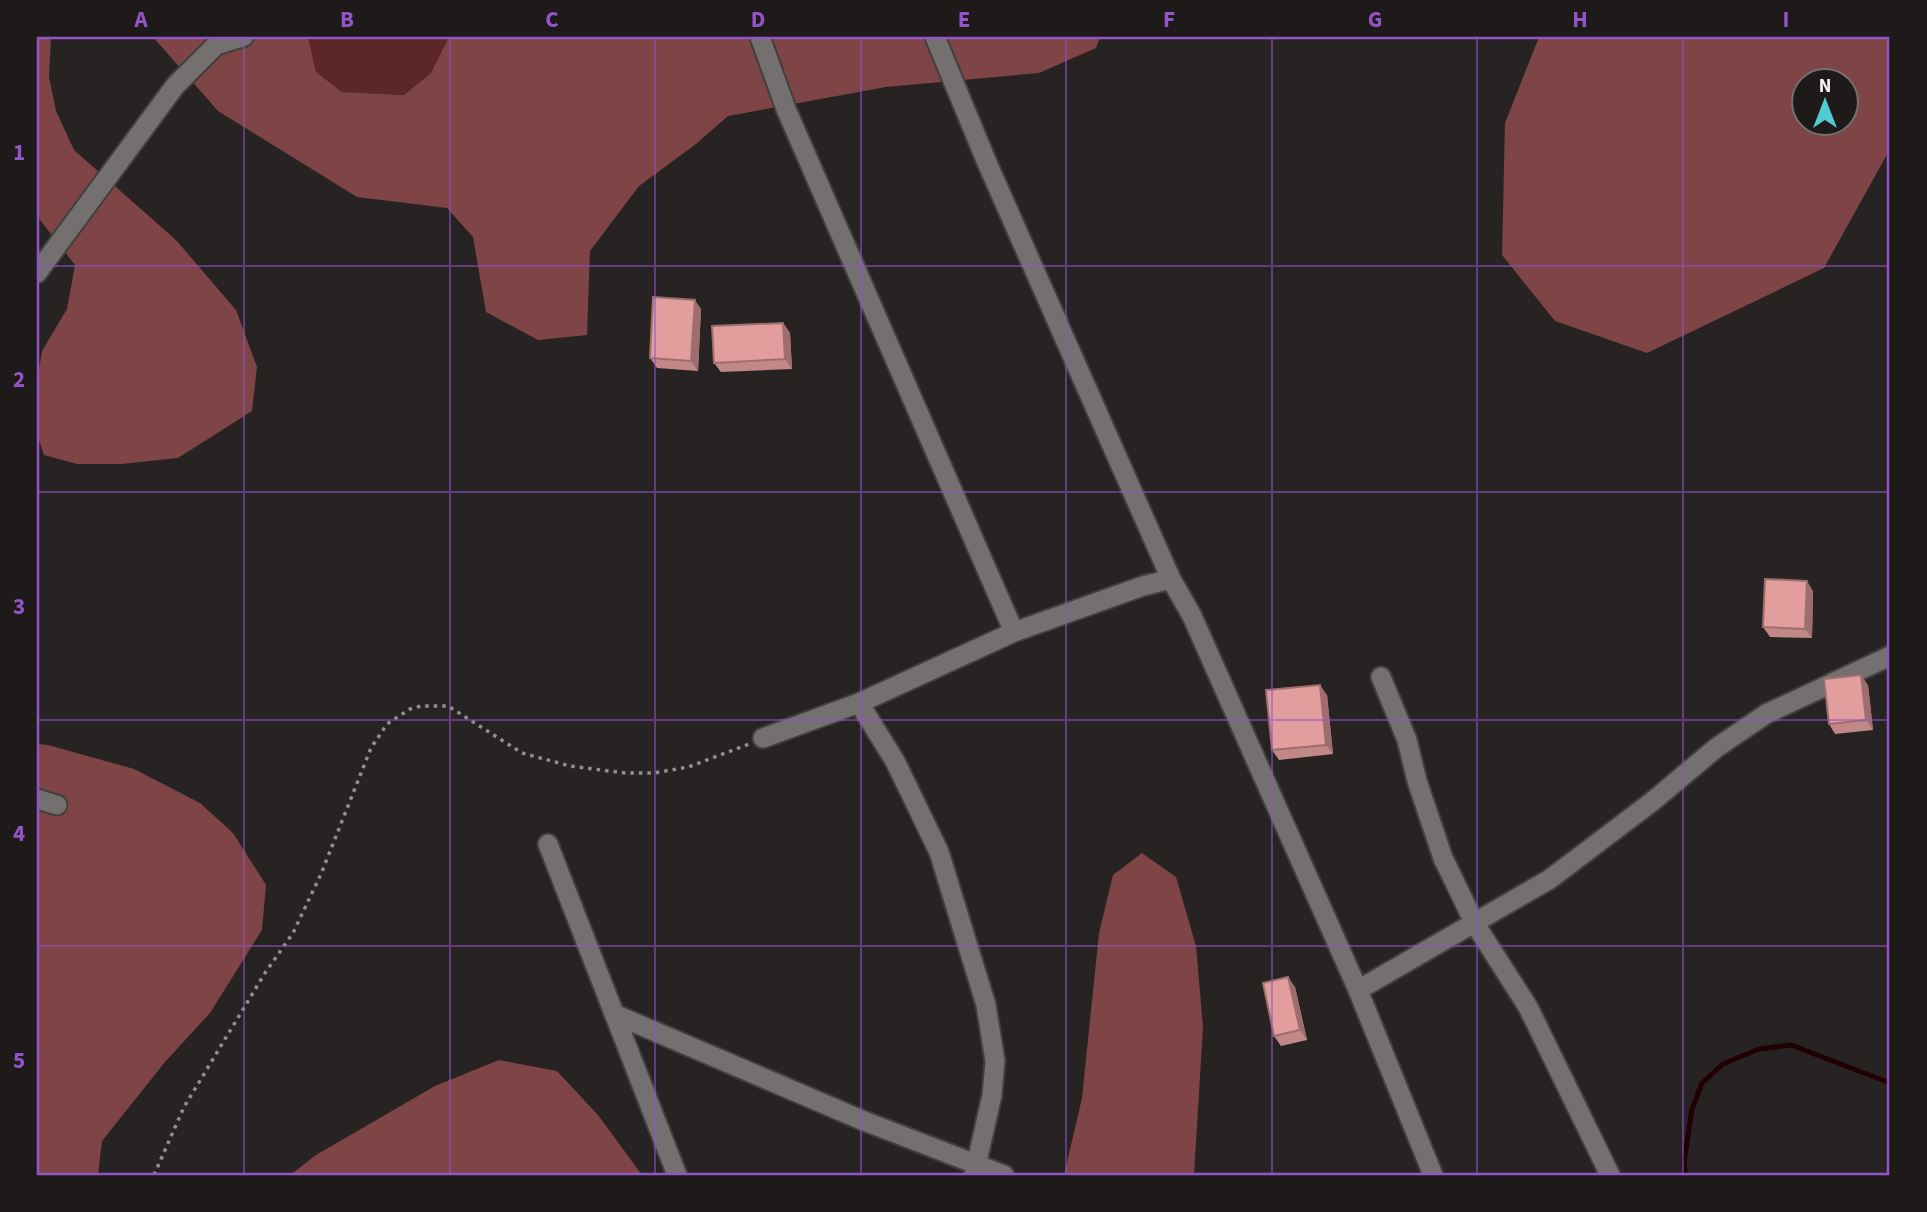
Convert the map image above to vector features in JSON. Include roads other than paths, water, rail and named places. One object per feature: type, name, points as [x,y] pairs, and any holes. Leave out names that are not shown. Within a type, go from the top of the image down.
[{"type":"street","points":[[37,274],[43,254],[175,86],[216,45],[243,37]]},
{"type":"street","points":[[760,37],[792,122],[1014,632]]},
{"type":"street","points":[[935,37],[993,178],[1358,990],[1433,1175]]},
{"type":"street","points":[[763,738],[859,703],[1014,632],[1143,586],[1171,579]]},
{"type":"street","points":[[1358,990],[1549,879],[1653,801],[1716,748],[1766,714],[1890,656]]},
{"type":"street","points":[[1381,677],[1407,740],[1417,781],[1444,858],[1475,924],[1528,1007],[1610,1175]]},
{"type":"street","points":[[859,703],[895,761],[939,852],[986,1004],[995,1061],[992,1096],[975,1170]]},
{"type":"street","points":[[37,799],[57,806]]},
{"type":"street","points":[[548,844],[677,1175]]},
{"type":"street","points":[[614,1014],[975,1170],[1004,1175]]},
{"type":"waterway","points":[[1685,1175],[1684,1162],[1692,1109],[1702,1083],[1723,1064],[1759,1049],[1791,1045],[1890,1083]]}]
